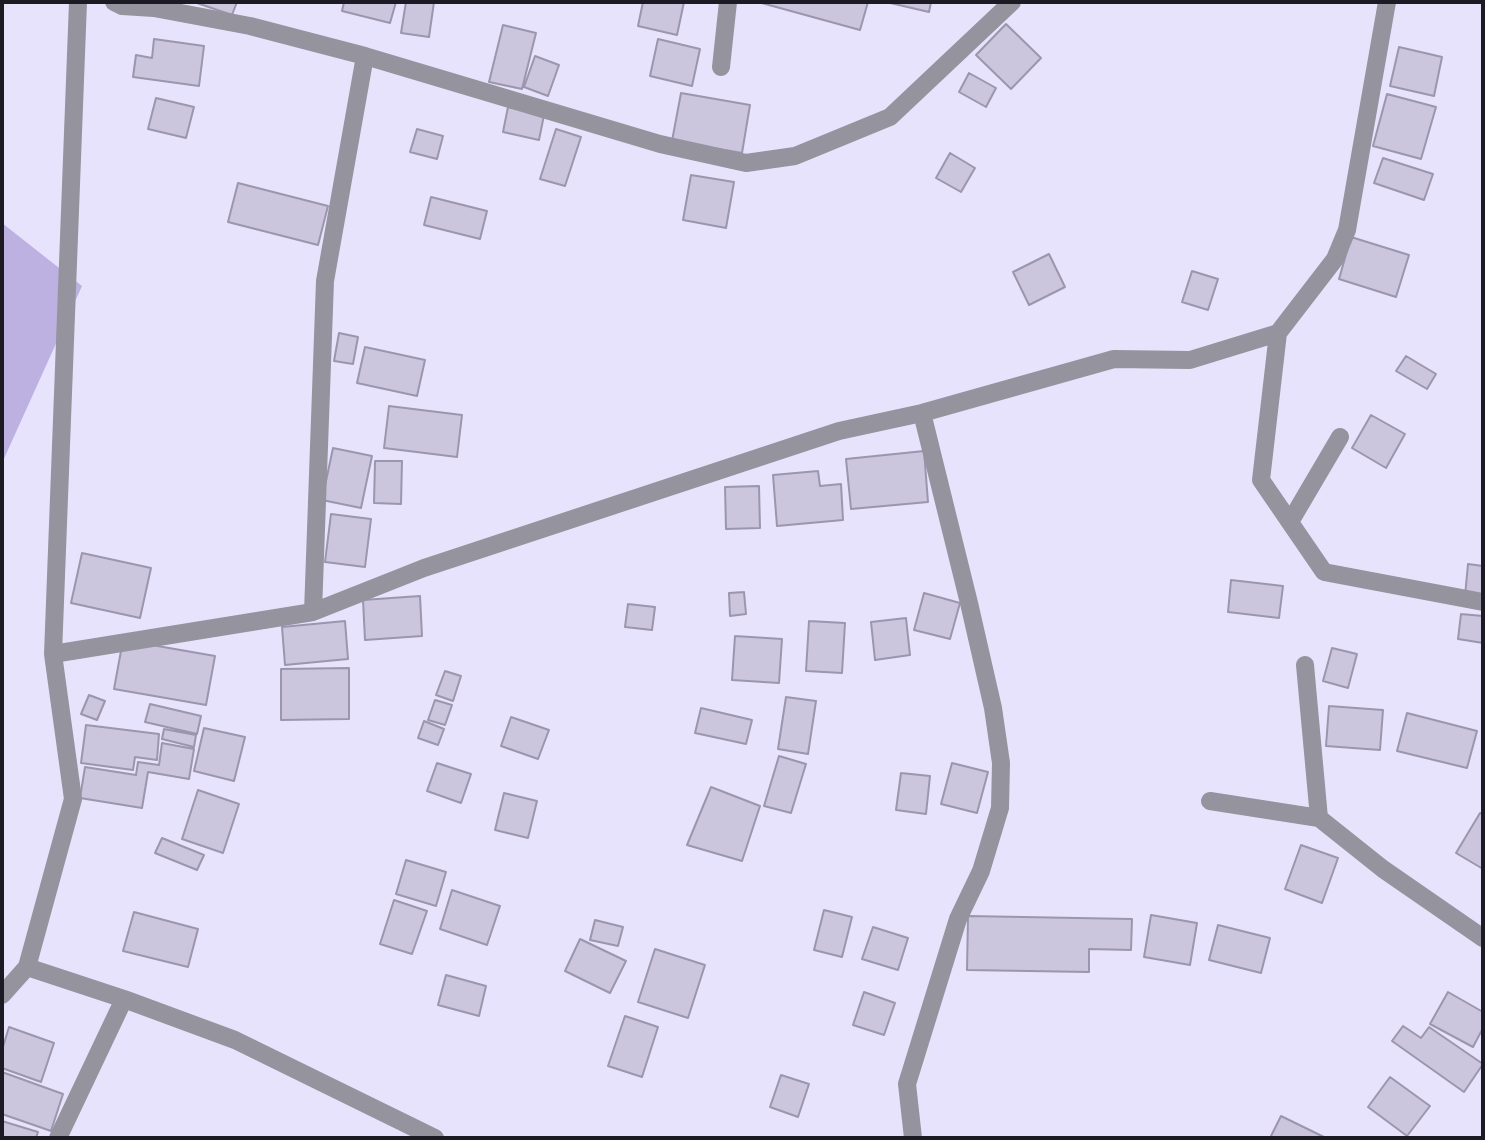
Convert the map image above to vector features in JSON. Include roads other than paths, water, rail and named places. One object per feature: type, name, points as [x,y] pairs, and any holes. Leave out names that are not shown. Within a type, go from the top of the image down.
[{"type":"street","points":[[2,995],[27,967],[73,799],[53,654],[78,2]]},
{"type":"street","points":[[114,2],[122,6],[156,5],[250,26],[365,56],[660,144],[746,163],[795,156],[890,117],[1012,2]]},
{"type":"street","points":[[720,67],[728,2]]},
{"type":"street","points":[[1387,2],[1347,230],[1335,259],[1278,333],[1261,480],[1324,572],[1483,601]]},
{"type":"street","points":[[313,612],[325,281],[365,56]]},
{"type":"street","points":[[53,654],[313,612],[424,568],[839,431],[922,413],[1114,359],[1190,360],[1278,333]]},
{"type":"street","points":[[913,1138],[907,1084],[958,919],[981,871],[1000,808],[1001,764],[993,708],[922,413]]},
{"type":"street","points":[[1290,522],[1340,437]]},
{"type":"street","points":[[1305,665],[1320,818]]},
{"type":"street","points":[[1210,801],[1320,818],[1383,869],[1483,938]]},
{"type":"street","points":[[27,967],[235,1040],[435,1138]]},
{"type":"street","points":[[58,1138],[124,999]]}]
